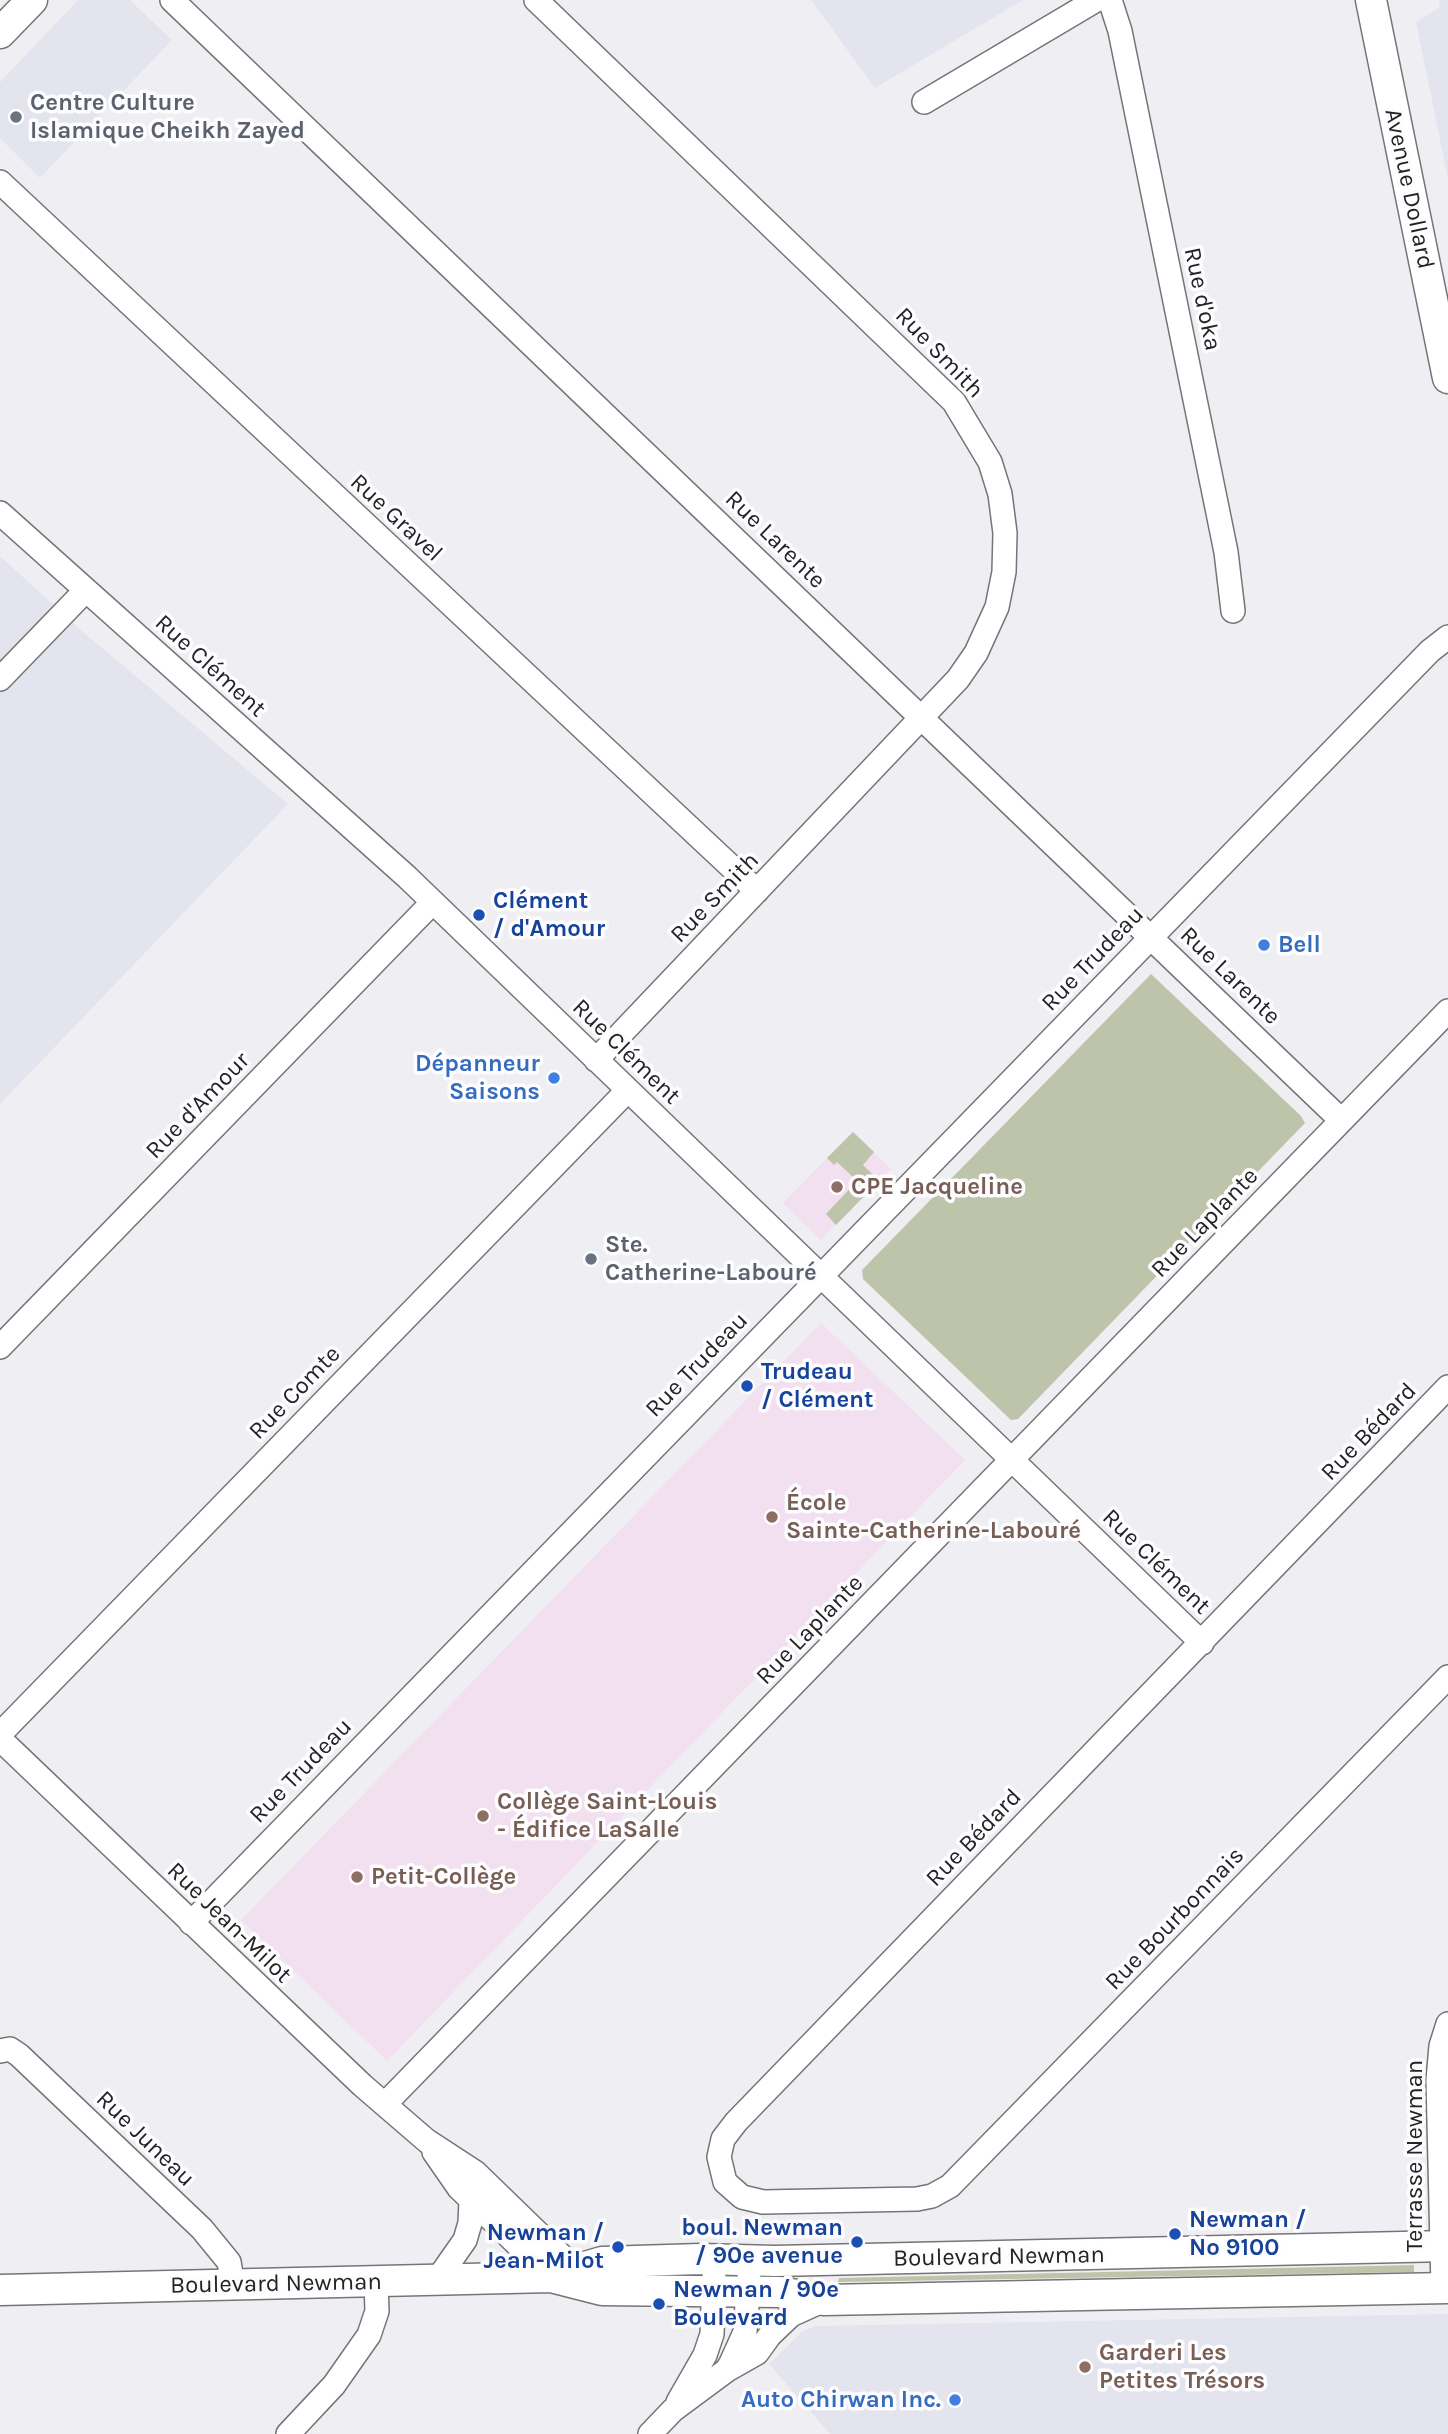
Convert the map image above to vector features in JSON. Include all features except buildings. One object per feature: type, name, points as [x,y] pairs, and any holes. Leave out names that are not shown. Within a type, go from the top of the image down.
[{"type":"main road","points":[[0,33],[32,0]]},
{"type":"main road","name":"Avenue Dollard","points":[[1371,0],[1448,378]]},
{"type":"main road","name":"Boulevard Newman","points":[[0,2290],[437,2280],[564,2274],[602,2262],[1445,2246]]},
{"type":"main road","name":"Boulevard Newman","points":[[564,2274],[602,2290],[793,2293],[824,2300],[1445,2288]]},
{"type":"street","name":"Rue Larente","points":[[172,0],[1341,1120]]},
{"type":"street","name":"Rue Smith","points":[[536,0],[944,391],[981,442],[996,478],[1002,505],[1005,553],[1001,590],[976,653],[958,679],[924,718],[596,1060]]},
{"type":"street","points":[[924,103],[1096,0]]},
{"type":"street","name":"Rue d'oka","points":[[1110,0],[1120,31],[1226,552],[1233,611]]},
{"type":"street","name":"Rue Gravel","points":[[0,182],[757,891]]},
{"type":"street","name":"Rue Clément","points":[[0,513],[433,902],[1202,1643]]},
{"type":"street","points":[[0,679],[86,590]]},
{"type":"street","name":"Rue Trudeau","points":[[191,1923],[1430,651],[1448,637]]},
{"type":"street","name":"Rue d'Amour","points":[[0,1347],[433,902]]},
{"type":"street","name":"Rue Laplante","points":[[385,2104],[1448,1012]]},
{"type":"street","name":"Rue Comte","points":[[0,1736],[628,1090]]},
{"type":"street","name":"Rue Bédard","points":[[937,2194],[917,2199],[755,2201],[739,2195],[725,2182],[719,2165],[720,2148],[728,2130],[755,2101],[1448,1387]]},
{"type":"street","name":"Rue Bourbonnais","points":[[937,2194],[954,2184],[1448,1677]]},
{"type":"street","name":"Rue Jean-Milot","points":[[0,1736],[191,1923],[385,2104],[427,2141],[476,2173],[564,2274]]},
{"type":"street","name":"Terrasse Newman","points":[[1445,2288],[1438,2080],[1441,2046],[1448,2024]]},
{"type":"street","name":"Rue Juneau","points":[[0,2051],[10,2049],[19,2054],[202,2229],[229,2262],[233,2286]]},
{"type":"street","name":"Rue Jean-Milot","points":[[427,2141],[459,2188],[471,2200],[564,2274]]},
{"type":"street","points":[[437,2280],[469,2232],[471,2200]]},
{"type":"street","points":[[673,2410],[709,2345],[714,2323],[714,2259]]},
{"type":"street","points":[[727,2370],[745,2332],[750,2260]]},
{"type":"street","points":[[288,2434],[334,2385],[369,2335],[377,2311],[376,2282]]},
{"type":"street","points":[[650,2434],[673,2410],[727,2370],[757,2353],[770,2335],[792,2315],[824,2300]]},
{"type":"shaded area","points":[[78,0],[130,0],[172,40],[40,178],[0,138],[0,82]]},
{"type":"shaded area","points":[[811,0],[1023,0],[875,88]]},
{"type":"shaded area","points":[[1439,0],[1448,0],[1448,179],[1416,22],[1440,7]]},
{"type":"shaded area","points":[[0,556],[82,631],[288,804],[0,1104]]},
{"type":"shaded area","name":"CPE Jacqueline","points":[[853,1132],[891,1169],[821,1240],[783,1203]]},
{"type":"shaded area","points":[[821,1323],[965,1460],[387,2061],[241,1920]]},
{"type":"shaded area","points":[[1448,2314],[1448,2434],[830,2434],[769,2364],[803,2331],[816,2326]]},
{"type":"green space","points":[[1151,974],[1301,1116],[1305,1123],[1018,1419],[1011,1420],[863,1279],[862,1270]]},
{"type":"green space","points":[[853,1132],[874,1152],[863,1165],[879,1181],[836,1225],[826,1214],[857,1181],[837,1162],[834,1165],[827,1158]]},
{"type":"green space","points":[[1414,2265],[1414,2272],[838,2282],[839,2278]]},
{"type":"place","name":"Centre Culture Islamique Cheikh Zayed","points":[[16,117]]},
{"type":"place","name":"Clément / d'Amour","points":[[479,915]]},
{"type":"place","name":"Bell","points":[[1264,945]]},
{"type":"place","name":"Dépanneur Saisons","points":[[554,1078]]},
{"type":"place","name":"CPE Jacqueline","points":[[837,1187]]},
{"type":"place","name":"Ste. Catherine-Labouré","points":[[591,1259]]},
{"type":"place","name":"Trudeau / Clément","points":[[747,1386]]},
{"type":"place","name":"École Sainte-Catherine-Labouré","points":[[772,1517]]},
{"type":"place","name":"Collège Saint-Louis - Édifice LaSalle","points":[[483,1816]]},
{"type":"place","name":"Petit-Collège","points":[[357,1877]]},
{"type":"place","name":"Newman / No 9100","points":[[1175,2234]]},
{"type":"place","name":"boul. Newman / 90e avenue","points":[[857,2242]]},
{"type":"place","name":"Newman / Jean-Milot","points":[[618,2247]]},
{"type":"place","name":"Newman / 90e Boulevard","points":[[659,2304]]},
{"type":"place","name":"Garderi Les Petites Trésors","points":[[1085,2367]]},
{"type":"place","name":"Auto Chirwan Inc.","points":[[955,2400]]}]
